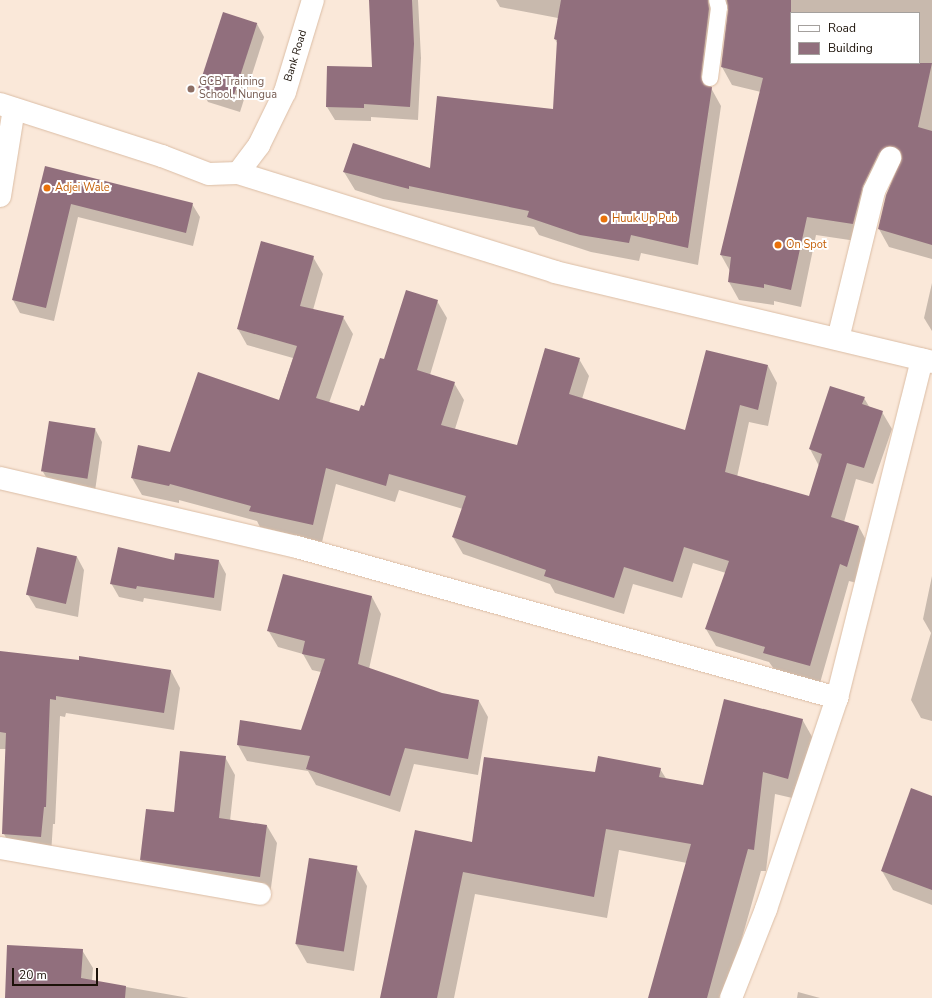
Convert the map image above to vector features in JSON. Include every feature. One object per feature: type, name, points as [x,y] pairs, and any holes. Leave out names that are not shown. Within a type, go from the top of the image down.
[{"type":"street","name":"Bank Road","points":[[238,173],[259,145],[285,92],[313,0]]},
{"type":"street","points":[[0,196],[7,107],[162,156],[209,174],[238,173],[555,272],[927,361],[837,698],[766,909],[731,998]]},
{"type":"street","points":[[838,339],[874,191],[890,158]]},
{"type":"street","points":[[0,478],[297,546],[837,698]]},
{"type":"street","points":[[0,848],[260,894]]},
{"type":"lane","points":[[710,78],[719,8],[717,0]]},
{"type":"building","points":[[369,0],[412,0],[414,44],[410,107],[364,104],[364,108],[326,107],[327,66],[372,67]]},
{"type":"building","points":[[561,0],[708,0],[709,9],[701,77],[704,85],[712,87],[688,248],[631,235],[629,243],[580,235],[527,217],[529,211],[409,186],[409,189],[343,172],[353,143],[430,168],[437,96],[553,109],[557,40],[554,39]]},
{"type":"building","points":[[727,0],[791,0],[790,64],[932,63],[918,127],[932,131],[932,245],[878,229],[886,195],[902,157],[900,151],[889,146],[879,153],[863,186],[853,224],[807,217],[791,290],[764,284],[764,288],[728,282],[731,257],[720,255],[763,78],[721,67],[728,9]]},
{"type":"building","points":[[223,12],[257,23],[233,99],[198,88]]},
{"type":"building","points":[[45,166],[193,203],[186,233],[71,204],[46,308],[12,300]]},
{"type":"building","points":[[261,241],[314,256],[300,306],[344,316],[316,398],[359,411],[361,405],[364,406],[380,358],[384,359],[406,290],[438,300],[417,370],[455,382],[441,425],[517,445],[545,348],[580,358],[569,394],[685,430],[706,350],[768,365],[758,410],[740,405],[725,472],[809,496],[822,454],[809,449],[830,386],[865,397],[862,404],[883,411],[864,468],[847,463],[831,517],[859,526],[847,567],[840,564],[810,666],[763,653],[765,647],[705,629],[729,561],[684,547],[673,582],[624,567],[614,598],[544,576],[546,570],[452,537],[466,496],[389,474],[386,486],[326,468],[313,525],[249,511],[251,506],[170,484],[169,486],[131,478],[138,445],[170,452],[198,372],[279,400],[297,346],[237,329]]},
{"type":"building","points":[[49,421],[95,428],[87,479],[41,471]]},
{"type":"building","points":[[37,547],[77,556],[66,604],[26,595]]},
{"type":"building","points":[[118,547],[174,560],[175,553],[219,560],[214,598],[137,586],[136,589],[110,584]]},
{"type":"building","points":[[283,574],[372,596],[358,664],[442,693],[479,700],[468,759],[405,748],[390,796],[306,769],[310,756],[237,745],[240,720],[301,730],[325,659],[302,654],[305,641],[267,631]]},
{"type":"building","points":[[0,651],[79,660],[79,656],[171,670],[164,713],[56,696],[56,700],[50,699],[46,807],[44,807],[41,837],[2,834],[6,733],[0,732]]},
{"type":"building","points":[[724,699],[803,719],[788,779],[763,772],[754,850],[748,849],[707,998],[648,998],[691,844],[606,829],[594,897],[463,872],[437,998],[380,998],[415,830],[472,842],[484,757],[595,772],[598,756],[661,768],[659,777],[703,785]]},
{"type":"building","points":[[180,751],[226,756],[219,818],[267,825],[260,877],[140,860],[146,809],[174,812]]},
{"type":"building","points":[[911,788],[932,796],[932,890],[881,871]]},
{"type":"building","points":[[309,858],[357,866],[344,952],[295,944]]},
{"type":"building","points":[[7,945],[83,949],[81,978],[126,986],[125,998],[5,998]]},
{"type":"place","name":"GCB Training School, Nungua","points":[[191,89]]},
{"type":"place","name":"Adjei Wale","points":[[47,188]]},
{"type":"place","name":"Huuk Up Pub","points":[[604,219]]},
{"type":"place","name":"On Spot","points":[[778,245]]}]
